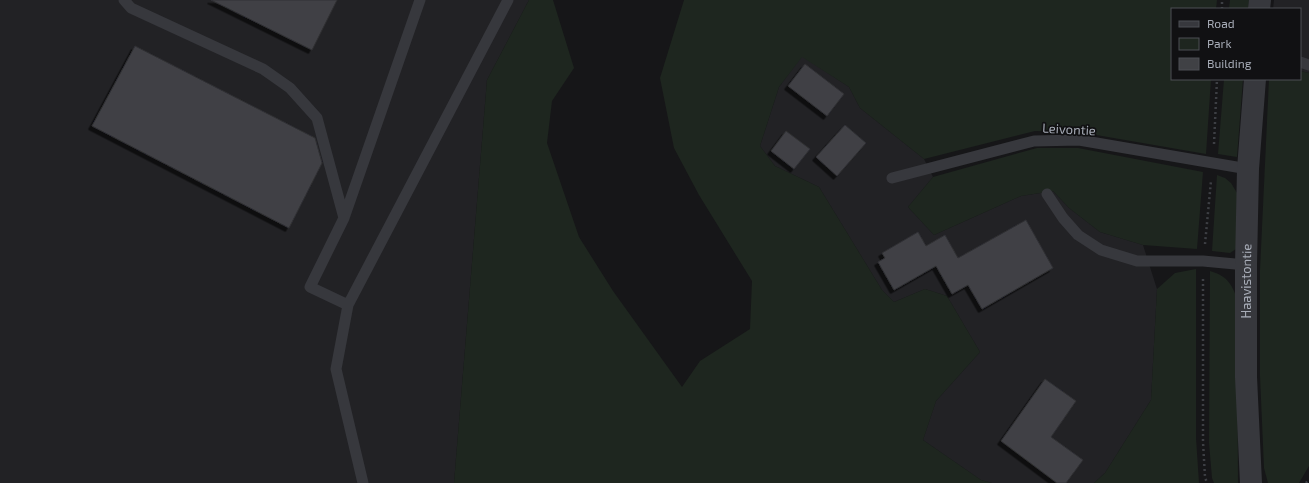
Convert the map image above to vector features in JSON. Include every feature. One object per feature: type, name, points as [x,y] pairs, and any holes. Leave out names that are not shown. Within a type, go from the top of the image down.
[{"type":"street","name":"Haavistontie","points":[[1251,483],[1246,377],[1246,265],[1248,169],[1255,80]]},
{"type":"lane","points":[[124,0],[131,8],[263,69],[290,88],[317,118],[344,218]]},
{"type":"lane","points":[[348,305],[310,287],[344,218],[420,0]]},
{"type":"lane","points":[[363,483],[336,369],[348,305],[508,0]]},
{"type":"lane","name":"Leivontie","points":[[892,178],[1034,141],[1079,140],[1248,169]]},
{"type":"lane","points":[[1047,194],[1063,218],[1078,235],[1101,250],[1137,261],[1203,261],[1246,265]]},
{"type":"path","points":[[1306,483],[1309,479]]},
{"type":"shaded area","points":[[0,0],[529,0],[487,80],[454,483],[0,483]]},
{"type":"shaded area","points":[[1274,0],[1309,0],[1309,73],[1301,71],[1301,8],[1273,8]]},
{"type":"shaded area","points":[[802,56],[849,87],[860,108],[924,159],[933,177],[908,207],[934,235],[1021,196],[1053,191],[1069,208],[1100,232],[1143,245],[1157,289],[1151,400],[1105,473],[1094,483],[992,483],[981,480],[923,440],[936,401],[980,352],[947,296],[925,289],[894,302],[882,290],[819,187],[775,166],[760,146],[779,87]]},
{"type":"green space","points":[[529,0],[553,0],[574,68],[552,101],[547,143],[579,237],[613,291],[682,387],[700,361],[750,329],[752,281],[699,195],[674,148],[660,78],[684,0],[1217,0],[1216,8],[1171,8],[1171,80],[1211,80],[1206,154],[1079,132],[1035,131],[924,159],[860,108],[849,87],[802,57],[779,87],[760,146],[775,166],[819,187],[882,290],[894,302],[925,289],[947,296],[980,352],[936,401],[923,440],[981,480],[992,483],[454,483],[487,80]]},
{"type":"green space","points":[[1230,0],[1249,0],[1248,8],[1229,8]]},
{"type":"green space","points":[[1301,71],[1309,73],[1309,466],[1299,483],[1268,483],[1264,468],[1260,376],[1260,270],[1269,80],[1301,80]]},
{"type":"green space","points":[[1224,80],[1243,80],[1237,157],[1218,154]]},
{"type":"green space","points":[[1037,148],[1078,148],[1203,172],[1197,249],[1143,245],[1100,232],[1069,208],[1053,191],[1021,196],[934,235],[908,207],[933,177]]},
{"type":"green space","points":[[1217,175],[1225,178],[1231,183],[1237,193],[1236,249],[1230,253],[1212,251]]},
{"type":"green space","points":[[1196,269],[1196,438],[1199,483],[1094,483],[1105,473],[1151,400],[1157,289],[1175,273]]},
{"type":"green space","points":[[1210,271],[1221,275],[1228,281],[1237,298],[1238,483],[1214,483],[1212,478],[1209,443]]},
{"type":"building","points":[[211,0],[337,0],[312,50]]},
{"type":"building","points":[[135,46],[315,138],[322,163],[289,228],[92,126]]},
{"type":"building","points":[[805,64],[844,94],[827,116],[788,86]]},
{"type":"building","points":[[845,125],[866,143],[837,176],[816,157]]},
{"type":"building","points":[[786,131],[810,149],[794,169],[771,151]]},
{"type":"building","points":[[1026,220],[1053,268],[982,309],[968,285],[952,294],[936,266],[894,290],[878,262],[885,258],[882,253],[918,232],[926,246],[945,235],[958,258]]},
{"type":"building","points":[[1045,379],[1076,401],[1051,437],[1083,460],[1066,483],[1057,483],[1001,441]]}]
